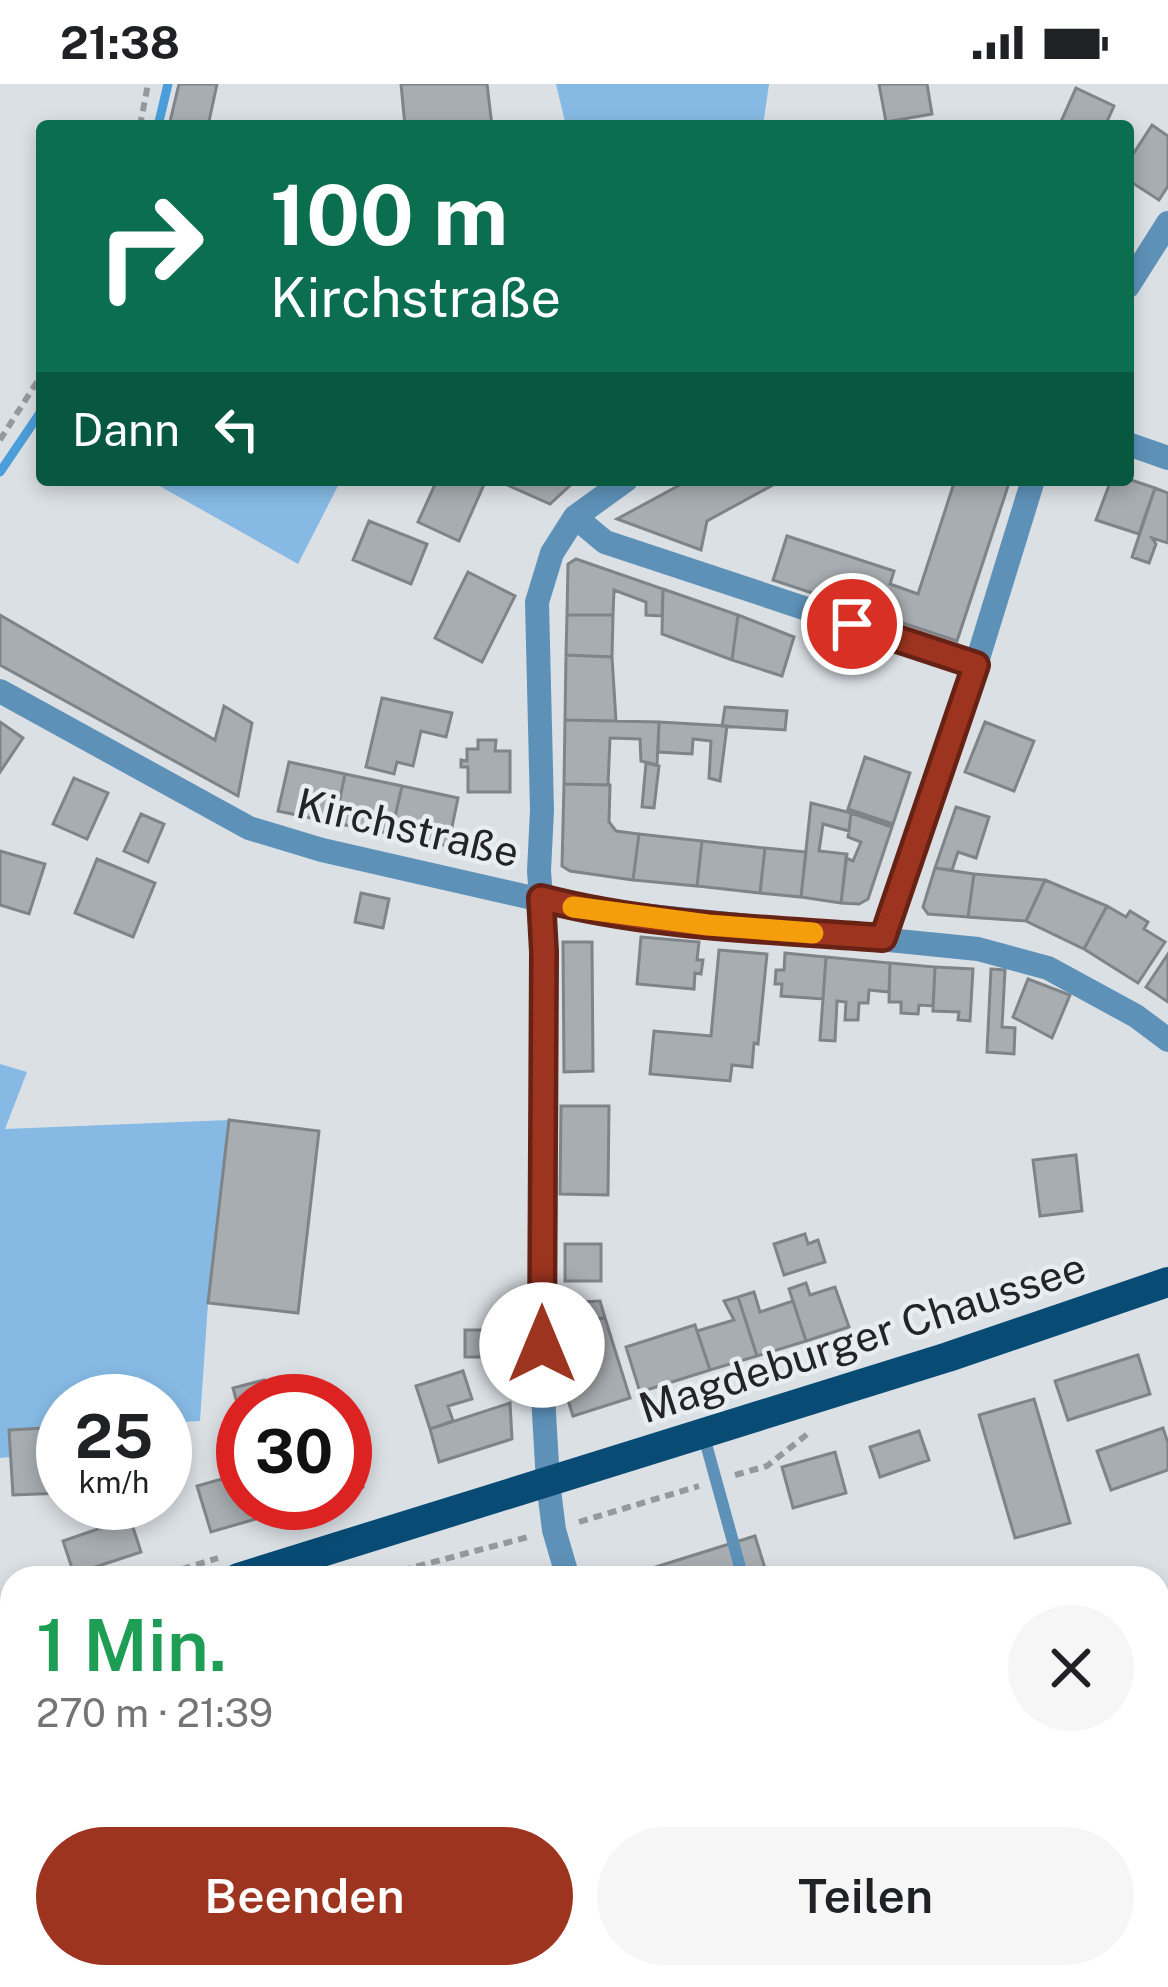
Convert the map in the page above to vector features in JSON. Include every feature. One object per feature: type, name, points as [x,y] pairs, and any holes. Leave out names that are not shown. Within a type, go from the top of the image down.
[{"type":"main road","name":"Magdeburger Chaussee","points":[[277,1566],[949,1357],[1168,1282]]},
{"type":"street","points":[[1134,277],[1168,224]]},
{"type":"street","points":[[1134,446],[1168,458]]},
{"type":"street","points":[[564,1566],[548,1482],[542,1379],[544,952],[537,602],[552,553],[575,517],[618,486]]},
{"type":"street","points":[[883,938],[1031,486]]},
{"type":"street","points":[[575,517],[605,542],[976,665]]},
{"type":"street","name":"Kirchstraße","points":[[0,691],[249,828],[322,850],[581,909],[978,949],[1048,968],[1136,1016],[1168,1040]]},
{"type":"lane","points":[[703,1432],[740,1566]]},
{"type":"path","points":[[141,120],[148,84]]},
{"type":"path","points":[[0,440],[36,383]]},
{"type":"path","points":[[418,1566],[767,1466],[813,1430]]},
{"type":"shaded area","points":[[556,84],[769,84],[764,120],[565,120]]},
{"type":"shaded area","points":[[160,486],[338,486],[298,564]]},
{"type":"shaded area","points":[[0,1064],[27,1072],[5,1129],[229,1120],[200,1421],[192,1421],[192,1374],[36,1374],[36,1429],[10,1430],[10,1457],[0,1458]]},
{"type":"building","points":[[179,84],[217,84],[209,120],[170,120]]},
{"type":"building","points":[[401,84],[487,84],[491,120],[404,120]]},
{"type":"building","points":[[879,84],[927,84],[932,114],[886,120]]},
{"type":"building","points":[[1076,88],[1114,106],[1108,120],[1062,120]]},
{"type":"building","points":[[1152,125],[1168,136],[1168,186],[1159,200],[1134,184],[1134,153]]},
{"type":"building","points":[[1134,481],[1155,488],[1139,534],[1096,520],[1109,486],[1134,486]]},
{"type":"building","points":[[434,486],[483,486],[459,541],[418,522]]},
{"type":"building","points":[[510,486],[570,486],[550,504]]},
{"type":"building","points":[[678,486],[771,486],[707,521],[701,550],[617,519]]},
{"type":"building","points":[[953,486],[1008,486],[957,641],[773,580],[787,536],[894,571],[890,584],[918,594]]},
{"type":"building","points":[[1155,488],[1168,493],[1168,543],[1152,538],[1156,544],[1149,563],[1132,557]]},
{"type":"building","points":[[369,521],[427,544],[411,584],[353,560]]},
{"type":"building","points":[[576,559],[663,589],[662,616],[646,615],[646,602],[614,590],[613,615],[567,615],[568,564]]},
{"type":"building","points":[[468,572],[515,596],[482,662],[435,638]]},
{"type":"building","points":[[663,589],[738,615],[732,660],[662,634]]},
{"type":"building","points":[[0,615],[215,740],[224,706],[252,723],[238,796],[0,665]]},
{"type":"building","points":[[567,615],[613,615],[612,657],[566,655]]},
{"type":"building","points":[[738,615],[794,637],[782,676],[732,660]]},
{"type":"building","points":[[566,655],[612,657],[616,721],[565,720]]},
{"type":"building","points":[[382,698],[452,713],[446,737],[421,731],[413,766],[397,762],[394,774],[366,767]]},
{"type":"building","points":[[725,707],[787,711],[785,730],[722,726]]},
{"type":"building","points":[[565,720],[659,722],[657,765],[641,761],[640,739],[610,738],[608,785],[564,784]]},
{"type":"building","points":[[0,722],[23,738],[0,772]]},
{"type":"building","points":[[659,722],[727,726],[720,781],[709,778],[711,741],[693,739],[692,754],[658,752]]},
{"type":"building","points":[[985,722],[1034,741],[1014,791],[965,772]]},
{"type":"building","points":[[478,740],[496,740],[495,751],[510,751],[510,792],[468,792],[468,767],[461,767],[461,760],[467,761],[467,749],[478,749]]},
{"type":"building","points":[[865,757],[910,773],[893,824],[848,809]]},
{"type":"building","points":[[289,762],[345,774],[335,823],[278,811]]},
{"type":"building","points":[[646,763],[659,766],[654,808],[642,807]]},
{"type":"building","points":[[345,774],[402,786],[391,834],[335,823]]},
{"type":"building","points":[[74,778],[108,793],[87,839],[53,824]]},
{"type":"building","points":[[564,784],[610,785],[609,822],[616,831],[639,834],[633,880],[562,866]]},
{"type":"building","points":[[402,786],[458,798],[448,846],[391,834]]},
{"type":"building","points":[[811,803],[851,813],[849,831],[823,824],[819,851],[847,854],[841,903],[801,897]]},
{"type":"building","points":[[956,807],[989,817],[976,858],[958,852],[952,870],[935,868]]},
{"type":"building","points":[[851,813],[892,827],[868,899],[859,904],[841,903],[846,858],[853,861],[861,842],[848,837]]},
{"type":"building","points":[[141,814],[164,824],[148,862],[124,851]]},
{"type":"building","points":[[639,834],[702,841],[697,886],[633,880]]},
{"type":"building","points":[[702,841],[765,848],[760,893],[697,886]]},
{"type":"building","points":[[765,848],[806,852],[801,897],[760,893]]},
{"type":"building","points":[[0,851],[45,864],[29,914],[0,905]]},
{"type":"building","points":[[97,859],[155,883],[133,937],[75,913]]},
{"type":"building","points":[[935,868],[974,874],[968,917],[928,914],[923,907]]},
{"type":"building","points":[[974,874],[1045,880],[1026,921],[968,917]]},
{"type":"building","points":[[1045,880],[1107,906],[1084,949],[1026,921]]},
{"type":"building","points":[[361,893],[389,899],[383,928],[355,922]]},
{"type":"building","points":[[1107,906],[1126,917],[1130,911],[1148,922],[1144,929],[1165,942],[1138,983],[1084,949]]},
{"type":"building","points":[[641,937],[699,942],[697,960],[703,960],[701,974],[695,973],[694,989],[637,984]]},
{"type":"building","points":[[563,942],[592,942],[593,1071],[564,1072]]},
{"type":"building","points":[[719,950],[767,954],[752,1067],[732,1065],[730,1081],[650,1074],[654,1031],[711,1036]]},
{"type":"building","points":[[785,953],[826,957],[823,999],[781,996],[782,984],[775,984],[776,970],[784,970]]},
{"type":"building","points":[[1168,954],[1168,1002],[1146,987]]},
{"type":"building","points":[[826,957],[890,963],[889,992],[869,990],[868,1003],[859,1003],[858,1020],[845,1020],[846,1002],[837,1001],[835,1041],[820,1040]]},
{"type":"building","points":[[890,963],[935,967],[933,1006],[919,1005],[918,1014],[901,1013],[901,1002],[889,1002]]},
{"type":"building","points":[[935,967],[973,969],[970,1021],[958,1020],[959,1012],[933,1011]]},
{"type":"building","points":[[991,969],[1005,970],[1002,1027],[1015,1028],[1014,1054],[987,1052]]},
{"type":"building","points":[[1028,979],[1070,995],[1052,1038],[1013,1017]]},
{"type":"building","points":[[561,1106],[609,1106],[608,1195],[560,1194]]},
{"type":"building","points":[[229,1120],[319,1131],[298,1313],[208,1303]]},
{"type":"building","points":[[1076,1155],[1082,1211],[1040,1216],[1033,1160]]},
{"type":"building","points":[[805,1234],[808,1244],[818,1240],[825,1262],[784,1275],[774,1244]]},
{"type":"building","points":[[565,1244],[601,1244],[601,1281],[565,1281]]},
{"type":"building","points":[[806,1283],[810,1295],[835,1287],[849,1327],[806,1341],[789,1289]]},
{"type":"building","points":[[754,1292],[760,1312],[793,1301],[806,1341],[757,1356],[738,1297]]},
{"type":"building","points":[[738,1297],[757,1356],[710,1370],[697,1331],[734,1320],[724,1301]]},
{"type":"building","points":[[600,1301],[605,1318],[562,1321],[563,1303]]},
{"type":"building","points":[[605,1318],[630,1398],[573,1416],[562,1381],[585,1374],[583,1365],[595,1361],[589,1341],[562,1347],[562,1321]]},
{"type":"building","points":[[695,1325],[710,1370],[640,1392],[626,1347]]},
{"type":"building","points":[[465,1330],[510,1330],[510,1357],[465,1357]]},
{"type":"building","points":[[1138,1355],[1150,1394],[1068,1420],[1055,1381]]},
{"type":"building","points":[[463,1371],[472,1399],[448,1406],[453,1421],[430,1429],[416,1386]]},
{"type":"building","points":[[1034,1399],[1070,1523],[1015,1538],[979,1415]]},
{"type":"building","points":[[510,1403],[512,1439],[439,1462],[430,1429]]},
{"type":"building","points":[[36,1428],[36,1494],[13,1495],[9,1430]]},
{"type":"building","points":[[1163,1428],[1168,1470],[1111,1490],[1097,1451]]},
{"type":"building","points":[[919,1431],[929,1460],[880,1477],[870,1447]]},
{"type":"building","points":[[835,1452],[846,1493],[793,1508],[782,1467]]},
{"type":"building","points":[[216,1481],[218,1530],[211,1532],[197,1486]]},
{"type":"building","points":[[95,1530],[134,1530],[141,1552],[98,1566],[71,1566],[63,1541]]},
{"type":"building","points":[[755,1536],[764,1566],[659,1566]]},
{"type":"waterway","points":[[159,120],[168,84]]},
{"type":"waterway","points":[[0,472],[36,419]]},
{"type":"slow traffic","points":[[573,907],[813,933]]},
{"type":"route","points":[[542,1345],[541,898],[581,909],[708,925],[883,938],[976,665],[852,624]]}]
